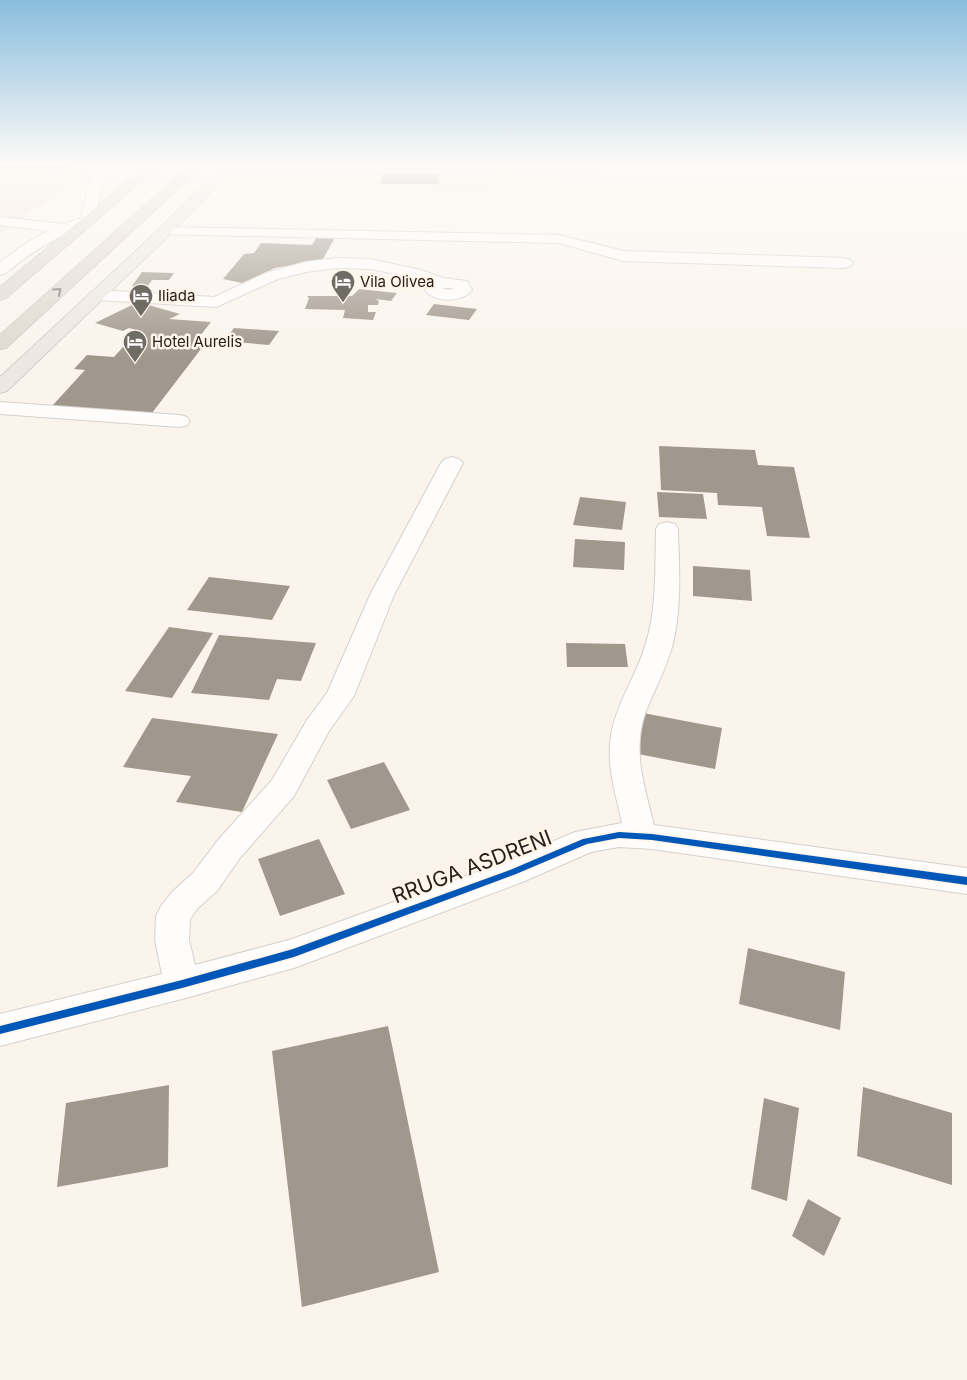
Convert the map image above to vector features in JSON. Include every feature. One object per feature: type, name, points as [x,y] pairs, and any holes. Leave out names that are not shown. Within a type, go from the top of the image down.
[{"type":"highway","points":[[0,295],[79,228]]},
{"type":"highway","points":[[0,344],[128,228]]},
{"type":"main road","points":[[0,387],[168,228]]},
{"type":"street","points":[[0,270],[24,249],[62,228]]},
{"type":"street","points":[[165,231],[559,239],[623,256],[845,263]]},
{"type":"street","points":[[96,295],[216,302],[272,276],[306,267],[337,263],[370,264],[415,273],[441,283]]},
{"type":"street","points":[[0,408],[180,420]]},
{"type":"street","points":[[182,984],[172,940],[173,916],[185,900],[205,882],[230,849],[283,788],[317,727],[340,696],[382,595],[452,463]]},
{"type":"street","points":[[641,837],[625,768],[624,745],[639,691],[655,658],[663,633],[667,592],[668,529]]},
{"type":"street","name":"RRUGA ASDRENI","points":[[0,1030],[182,984],[294,953],[504,875],[586,841],[619,835],[967,881]]},
{"type":"shaded area","points":[[0,228],[8,228],[0,234]]},
{"type":"building","points":[[318,235],[336,236],[323,259],[275,268],[242,283],[223,279],[244,254],[254,253],[261,243],[312,245]]},
{"type":"building","points":[[142,272],[174,273],[169,280],[152,280],[147,287],[132,286]]},
{"type":"building","name":"Vila Olivea","points":[[359,289],[397,293],[391,301],[375,299],[379,301],[378,305],[368,305],[368,312],[376,312],[373,320],[343,318],[345,310],[305,309],[308,296],[352,296]]},
{"type":"building","name":"Hotel Aurelis","points":[[138,302],[180,314],[169,319],[211,322],[193,345],[204,345],[152,413],[52,406],[85,370],[74,369],[87,355],[114,357],[131,338],[143,332],[129,328],[123,331],[95,323]]},
{"type":"building","points":[[434,304],[477,309],[469,320],[426,315]]},
{"type":"building","points":[[234,328],[279,331],[269,345],[235,342],[233,345],[222,344]]},
{"type":"building","points":[[659,446],[755,450],[758,465],[794,467],[810,538],[767,536],[762,507],[718,505],[717,493],[661,490]]},
{"type":"building","points":[[657,492],[703,494],[707,519],[659,517]]},
{"type":"building","points":[[580,497],[626,502],[622,530],[573,525]]},
{"type":"building","points":[[575,539],[625,542],[624,570],[573,567]]},
{"type":"building","points":[[693,566],[750,570],[752,601],[693,596]]},
{"type":"building","points":[[209,577],[290,586],[272,620],[187,610]]},
{"type":"building","points":[[169,627],[213,633],[172,698],[125,691]]},
{"type":"building","points":[[219,635],[316,643],[301,681],[277,679],[269,700],[191,693]]},
{"type":"building","points":[[566,643],[625,644],[628,667],[567,667]]},
{"type":"building","points":[[643,713],[722,728],[715,769],[633,753]]},
{"type":"building","points":[[152,718],[278,734],[242,812],[176,802],[191,776],[123,767]]},
{"type":"building","points":[[384,762],[410,810],[351,829],[327,780]]},
{"type":"building","points":[[319,839],[345,894],[280,916],[258,859]]},
{"type":"building","points":[[748,948],[845,972],[840,1030],[739,1004]]},
{"type":"building","points":[[388,1026],[439,1272],[302,1307],[272,1051]]},
{"type":"building","points":[[169,1085],[168,1167],[57,1187],[66,1103]]},
{"type":"building","points":[[863,1087],[952,1113],[952,1185],[857,1156]]},
{"type":"building","points":[[764,1098],[799,1108],[787,1201],[751,1189]]},
{"type":"building","points":[[808,1199],[841,1218],[824,1256],[792,1236]]},
{"type":"cycle path","points":[[0,1030],[182,984],[294,953],[513,872],[586,841],[619,835],[652,837],[967,881]]},
{"type":"place","name":"Vila Olivea","points":[[343,303]]},
{"type":"place","name":"Iliada","points":[[141,317]]},
{"type":"place","name":"Hotel Aurelis","points":[[135,363]]}]
